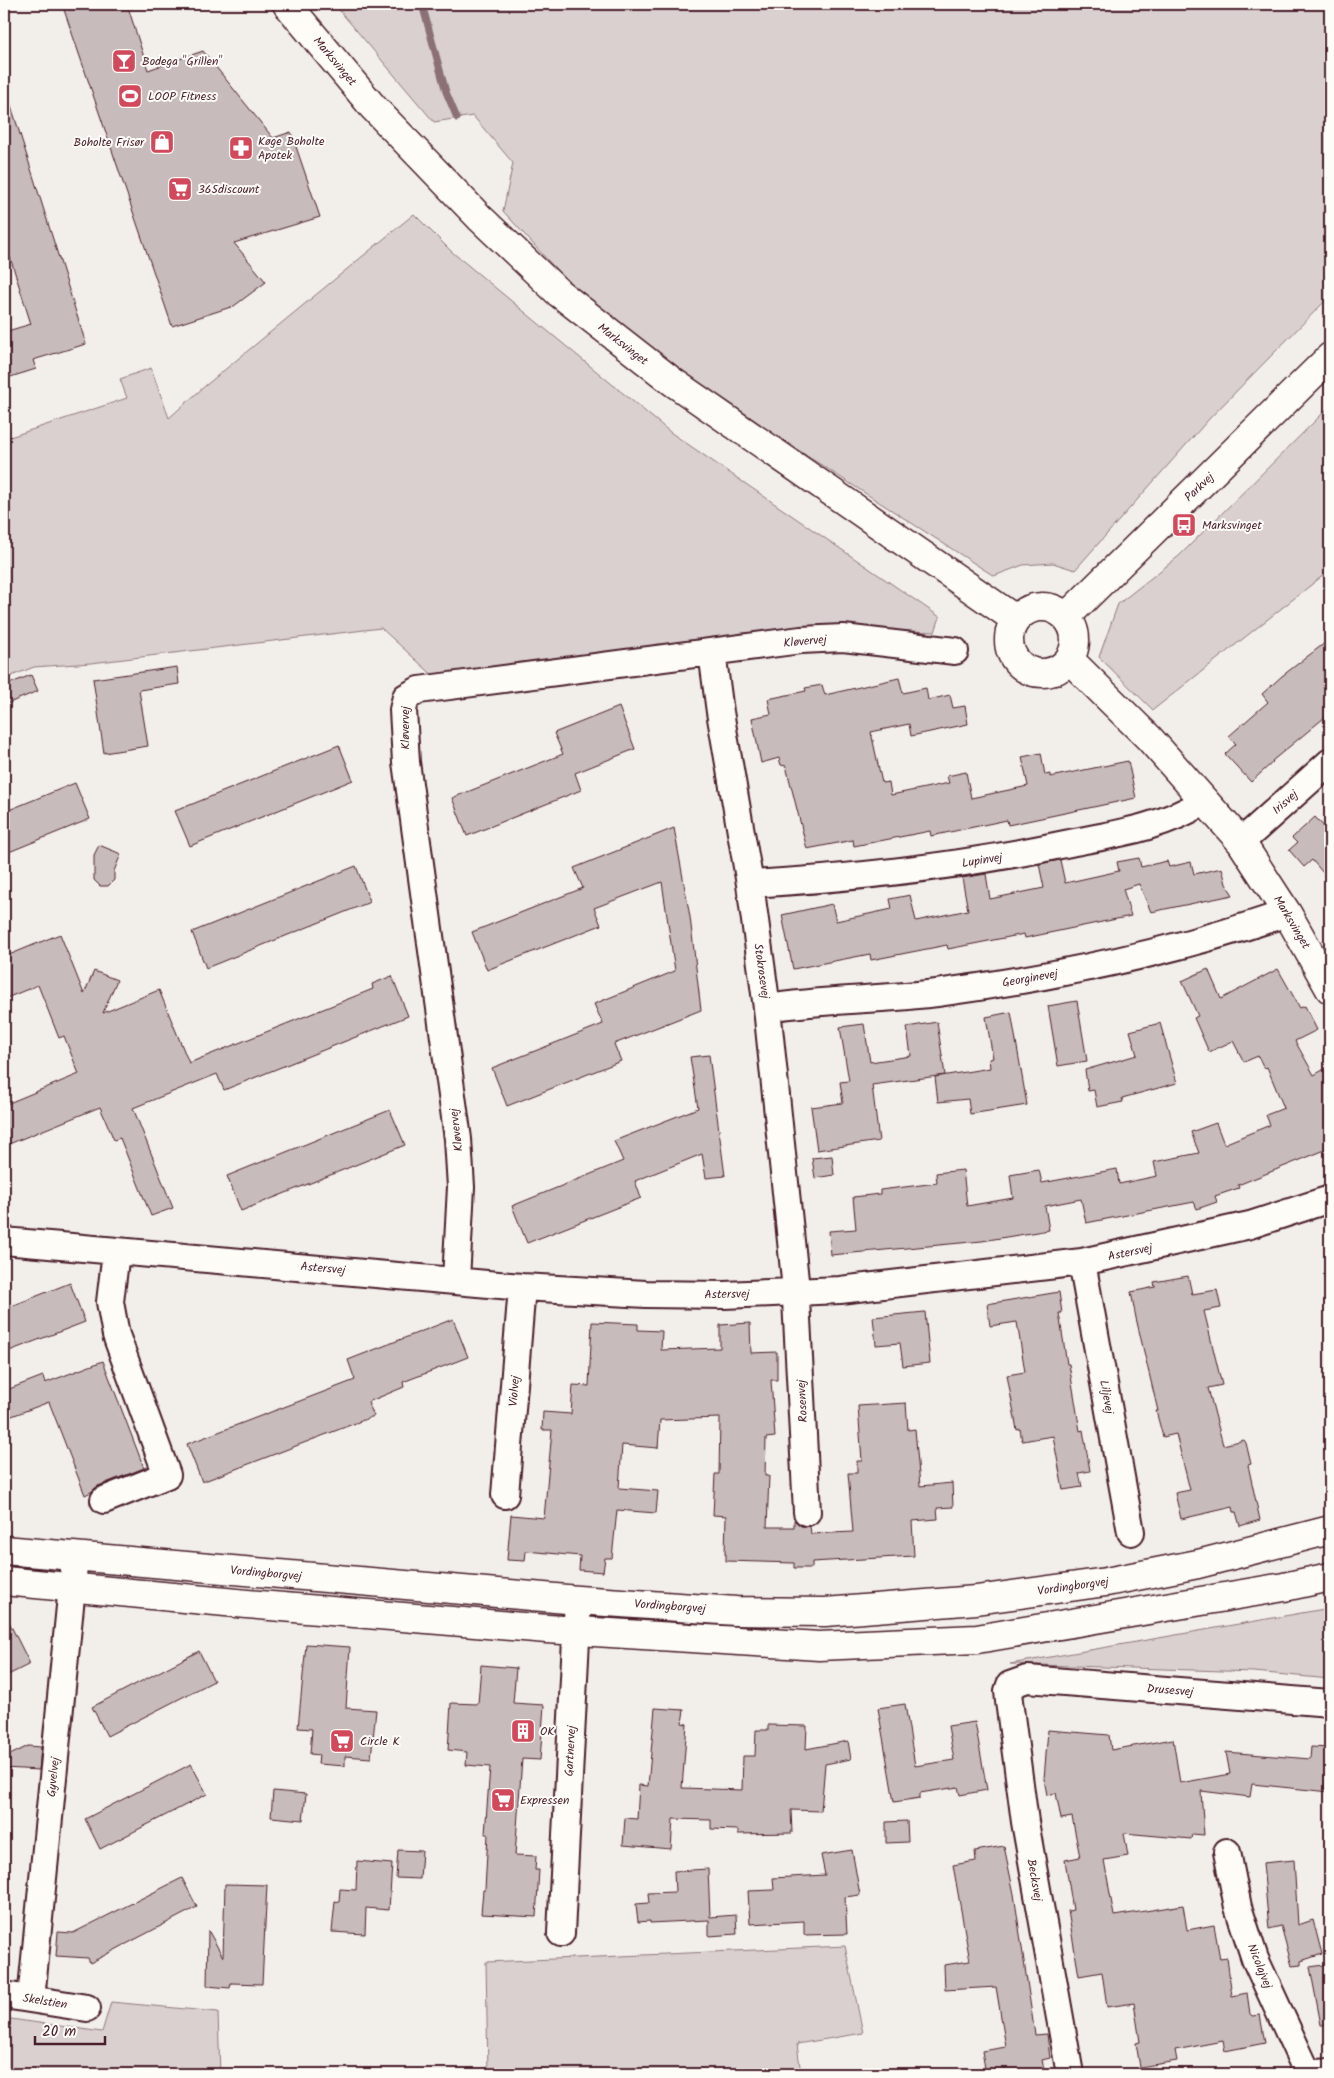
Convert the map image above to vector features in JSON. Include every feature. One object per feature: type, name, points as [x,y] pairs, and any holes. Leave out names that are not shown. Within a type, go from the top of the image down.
[{"type":"main road","name":"Marksvinget","points":[[287,4],[373,107],[480,218],[559,293],[673,382],[1015,619]]},
{"type":"main road","name":"Parkvej","points":[[1066,617],[1330,357]]},
{"type":"main road","points":[[1040,606],[1050,607],[1066,617],[1074,633],[1075,642],[1069,659],[1062,666],[1053,671],[1034,672],[1017,662],[1009,646],[1010,629],[1015,619],[1022,612],[1040,606]]},
{"type":"main road","name":"Marksvinget","points":[[1069,659],[1149,738],[1241,842],[1287,913],[1330,988]]},
{"type":"main road","name":"Vordingborgvej","points":[[4,1550],[578,1600],[736,1611],[825,1612],[976,1600],[1106,1582],[1180,1568],[1330,1530]]},
{"type":"main road","points":[[4,1581],[247,1604],[575,1631],[819,1646],[977,1639],[1284,1587],[1330,1577]]},
{"type":"street","name":"Kløvervej","points":[[456,1280],[461,1187],[458,1139],[406,762],[403,710],[406,697],[419,690],[801,640],[843,638],[955,651]]},
{"type":"street","name":"Stokrosevej","points":[[712,652],[750,884],[767,1008],[796,1291]]},
{"type":"street","name":"Irisvej","points":[[1241,842],[1330,762]]},
{"type":"street","name":"Lupinvej","points":[[750,884],[916,870],[1012,855],[1119,834],[1168,821],[1206,801]]},
{"type":"street","name":"Georginevej","points":[[767,1008],[880,1000],[1010,982],[1078,969],[1205,940],[1287,913]]},
{"type":"street","name":"Astersvej","points":[[4,1241],[522,1287],[646,1294],[724,1294],[840,1290],[1082,1262],[1250,1225],[1330,1199]]},
{"type":"street","points":[[104,1500],[168,1475],[116,1335],[110,1302],[116,1252]]},
{"type":"street","name":"Liljevej","points":[[1082,1262],[1131,1532]]},
{"type":"street","name":"Violvej","points":[[505,1495],[522,1287]]},
{"type":"street","name":"Rosenvej","points":[[796,1291],[807,1512]]},
{"type":"street","name":"Gyvelvej","points":[[31,1999],[75,1556]]},
{"type":"street","name":"Gartnervej","points":[[561,1933],[578,1600]]},
{"type":"street","name":"Drusesvej","points":[[1010,1685],[1027,1679],[1330,1703]]},
{"type":"street","name":"Becksvej","points":[[1010,1685],[1008,1691],[1009,1701],[1021,1794],[1070,2074]]},
{"type":"street","name":"Nicolajvej","points":[[1227,1852],[1238,1907],[1255,1959],[1318,2073]]},
{"type":"street","name":"Skelstien","points":[[4,1995],[87,2008]]},
{"type":"shaded area","points":[[334,4],[1330,4],[1330,296],[1209,419],[1075,570],[1053,563],[1023,565],[994,576],[689,380],[565,279],[503,211],[513,163],[473,116],[434,122]]},
{"type":"shaded area","points":[[414,214],[452,252],[670,432],[940,617],[935,632],[813,627],[438,680],[381,628],[91,663],[34,667],[4,679],[4,439],[127,398],[120,379],[151,368],[169,418],[205,386]]},
{"type":"shaded area","points":[[1330,406],[1330,570],[1153,710],[1099,657],[1118,604],[1179,556]]},
{"type":"shaded area","points":[[1330,1608],[1330,1679],[1254,1672],[1010,1664]]},
{"type":"shaded area","points":[[845,1946],[863,2033],[797,2044],[801,2074],[488,2074],[486,1962]]},
{"type":"shaded area","points":[[111,2002],[218,2012],[220,2074],[4,2074],[4,2018],[102,2032]]},
{"type":"building","points":[[62,4],[127,4],[148,70],[203,51],[273,138],[291,132],[320,217],[234,243],[266,282],[234,306],[172,326]]},
{"type":"building","points":[[8,96],[86,344],[33,360],[36,369],[4,379],[4,332],[31,324],[4,238],[4,97]]},
{"type":"building","points":[[1330,639],[1330,713],[1272,761],[1251,782],[1225,754],[1236,744],[1229,736],[1268,702],[1262,694]]},
{"type":"building","points":[[177,667],[179,684],[139,690],[148,746],[104,753],[93,679]]},
{"type":"building","points":[[31,675],[38,691],[4,705],[4,686]]},
{"type":"building","points":[[899,678],[903,693],[926,688],[928,700],[950,695],[953,708],[965,706],[968,724],[911,736],[909,724],[871,732],[882,783],[889,782],[891,795],[949,783],[947,776],[966,772],[971,798],[1028,786],[1022,757],[1041,753],[1045,775],[1050,774],[1050,777],[1128,761],[1136,798],[1008,825],[1007,820],[931,836],[930,831],[854,846],[853,840],[807,849],[786,766],[781,765],[779,758],[761,763],[752,718],[771,714],[768,699],[806,691],[805,688],[822,685],[825,695]]},
{"type":"building","points":[[619,707],[635,749],[575,773],[581,790],[467,836],[452,798],[563,754],[554,733]]},
{"type":"building","points":[[339,745],[353,780],[190,846],[175,811]]},
{"type":"building","points":[[75,783],[90,819],[4,854],[4,812]]},
{"type":"building","points":[[1315,817],[1330,833],[1330,881],[1312,860],[1304,867],[1289,850],[1297,843],[1292,838]]},
{"type":"building","points":[[674,828],[690,917],[701,1010],[614,1044],[621,1061],[507,1106],[492,1068],[603,1024],[594,1004],[675,971],[662,882],[594,908],[601,925],[487,970],[472,932],[583,888],[574,868]]},
{"type":"building","points":[[99,845],[121,854],[114,871],[114,880],[108,886],[100,886],[94,880],[94,855]]},
{"type":"building","points":[[1139,858],[1141,867],[1167,861],[1169,867],[1191,862],[1194,874],[1222,868],[1226,884],[1233,895],[1151,912],[1139,884],[1123,889],[1131,916],[1025,938],[1024,934],[948,949],[947,945],[871,960],[870,954],[793,969],[782,915],[832,904],[836,921],[892,909],[890,899],[910,895],[916,921],[968,910],[962,878],[986,874],[990,899],[1044,888],[1039,864],[1060,860],[1065,883],[1119,871],[1117,862]]},
{"type":"building","points":[[356,866],[370,902],[206,968],[192,932]]},
{"type":"building","points":[[60,934],[84,994],[94,971],[117,980],[103,1013],[159,990],[189,1063],[373,989],[372,984],[392,976],[408,1016],[224,1090],[217,1074],[133,1108],[173,1208],[151,1216],[120,1138],[114,1140],[100,1107],[4,1146],[4,1105],[79,1074],[64,1036],[59,1038],[38,985],[4,999],[4,957]]},
{"type":"building","points":[[1208,969],[1221,999],[1278,969],[1300,1008],[1305,1006],[1317,1030],[1295,1041],[1314,1075],[1330,1066],[1330,1148],[1238,1185],[1239,1188],[1215,1196],[1217,1202],[1197,1209],[1194,1202],[1086,1223],[1081,1199],[1045,1206],[1049,1230],[982,1241],[831,1255],[829,1231],[856,1229],[853,1197],[880,1194],[880,1190],[937,1183],[936,1173],[963,1170],[967,1206],[1013,1198],[1010,1175],[1039,1170],[1042,1183],[1117,1169],[1119,1184],[1157,1176],[1154,1162],[1199,1153],[1191,1132],[1216,1123],[1224,1144],[1270,1125],[1266,1115],[1284,1108],[1267,1067],[1264,1068],[1258,1056],[1244,1062],[1233,1041],[1209,1052],[1194,1018],[1198,1016],[1182,981]]},
{"type":"building","points":[[1077,1001],[1087,1061],[1058,1066],[1048,1006]]},
{"type":"building","points":[[1011,1012],[1027,1105],[970,1114],[968,1099],[938,1102],[935,1077],[990,1068],[989,1059],[993,1058],[986,1017]]},
{"type":"building","points":[[937,1022],[945,1075],[872,1085],[879,1141],[817,1150],[811,1107],[843,1103],[840,1082],[849,1081],[840,1027],[864,1024],[870,1062],[911,1056],[907,1027]]},
{"type":"building","points":[[1160,1023],[1177,1083],[1122,1098],[1123,1102],[1097,1107],[1094,1090],[1088,1091],[1085,1070],[1137,1055],[1130,1031]]},
{"type":"building","points":[[709,1055],[725,1176],[706,1178],[702,1154],[635,1181],[641,1198],[527,1243],[512,1206],[623,1161],[614,1141],[698,1108],[690,1057]]},
{"type":"building","points":[[390,1110],[405,1145],[241,1211],[227,1176]]},
{"type":"building","points":[[832,1156],[834,1175],[815,1178],[812,1158]]},
{"type":"building","points":[[1188,1276],[1192,1294],[1217,1290],[1221,1308],[1204,1311],[1222,1385],[1208,1388],[1223,1445],[1244,1440],[1246,1443],[1251,1464],[1248,1465],[1260,1520],[1240,1526],[1233,1507],[1181,1519],[1175,1493],[1190,1490],[1176,1434],[1163,1437],[1136,1318],[1131,1292],[1155,1287],[1154,1282]]},
{"type":"building","points":[[70,1283],[85,1322],[4,1353],[4,1309]]},
{"type":"building","points":[[1059,1292],[1062,1313],[1059,1313],[1067,1364],[1069,1364],[1080,1431],[1083,1430],[1090,1471],[1079,1473],[1082,1487],[1063,1490],[1053,1436],[1022,1441],[1020,1429],[1017,1430],[1007,1375],[1025,1372],[1017,1322],[990,1326],[987,1304]]},
{"type":"building","points":[[925,1312],[930,1363],[903,1366],[900,1343],[876,1345],[873,1317]]},
{"type":"building","points":[[453,1319],[468,1357],[403,1382],[404,1387],[368,1402],[374,1416],[202,1482],[187,1444],[355,1380],[348,1360]]},
{"type":"building","points":[[592,1322],[638,1324],[638,1330],[662,1331],[661,1350],[720,1348],[720,1325],[750,1323],[751,1353],[777,1352],[777,1380],[771,1380],[775,1437],[766,1438],[765,1476],[769,1476],[767,1527],[794,1527],[794,1520],[801,1526],[810,1526],[811,1534],[853,1532],[848,1473],[857,1473],[857,1461],[862,1461],[858,1406],[906,1403],[908,1430],[915,1429],[920,1486],[952,1483],[953,1507],[937,1508],[938,1519],[912,1521],[914,1556],[812,1562],[812,1568],[794,1568],[794,1563],[726,1561],[726,1516],[713,1515],[715,1474],[719,1474],[720,1418],[660,1420],[658,1448],[622,1445],[619,1488],[658,1491],[656,1513],[617,1510],[612,1558],[605,1558],[603,1572],[579,1570],[580,1556],[526,1551],[525,1561],[507,1560],[511,1515],[544,1518],[552,1430],[542,1430],[543,1412],[571,1414],[573,1385],[589,1386]]},
{"type":"building","points":[[103,1361],[144,1468],[98,1486],[85,1495],[49,1402],[4,1419],[4,1391],[43,1376],[45,1383]]},
{"type":"building","points":[[4,1612],[30,1664],[4,1677]]},
{"type":"building","points":[[306,1644],[350,1647],[346,1708],[376,1710],[371,1758],[345,1756],[345,1766],[318,1764],[319,1755],[310,1754],[312,1729],[298,1728]]},
{"type":"building","points":[[199,1651],[214,1681],[107,1736],[92,1707]]},
{"type":"building","points":[[481,1665],[516,1668],[513,1703],[544,1705],[540,1760],[522,1759],[515,1855],[536,1856],[535,1870],[539,1870],[536,1917],[481,1914],[483,1890],[485,1890],[488,1834],[485,1834],[490,1767],[466,1765],[467,1752],[448,1750],[451,1703],[478,1704]]},
{"type":"building","points":[[905,1704],[915,1766],[954,1760],[948,1726],[975,1722],[987,1790],[960,1795],[958,1787],[920,1793],[920,1798],[894,1802],[878,1708]]},
{"type":"building","points":[[655,1708],[684,1710],[682,1723],[687,1724],[682,1788],[742,1790],[743,1756],[755,1756],[756,1730],[768,1730],[768,1725],[807,1726],[806,1749],[848,1741],[851,1759],[825,1764],[821,1811],[791,1810],[792,1833],[738,1834],[738,1830],[711,1829],[711,1820],[673,1819],[671,1849],[623,1845],[625,1818],[637,1819],[639,1785],[648,1786]]},
{"type":"building","points":[[1048,1730],[1109,1735],[1111,1750],[1173,1739],[1180,1783],[1230,1774],[1226,1752],[1310,1759],[1311,1747],[1330,1748],[1330,1792],[1252,1784],[1250,1797],[1201,1791],[1204,1835],[1192,1834],[1191,1839],[1124,1833],[1128,1856],[1104,1860],[1114,1916],[1183,1905],[1187,1930],[1214,1925],[1220,1959],[1227,1958],[1232,1996],[1247,1993],[1250,2014],[1252,2016],[1260,2015],[1265,2043],[1225,2051],[1223,2041],[1175,2050],[1177,2061],[1140,2067],[1136,2043],[1140,2042],[1134,2003],[1107,2007],[1102,1972],[1079,1976],[1068,1911],[1073,1910],[1065,1860],[1080,1857],[1072,1817],[1061,1819],[1056,1793],[1047,1795],[1044,1779]]},
{"type":"building","points":[[28,1746],[41,1747],[39,1770],[4,1768],[4,1758]]},
{"type":"building","points":[[191,1764],[207,1794],[100,1849],[85,1819]]},
{"type":"building","points":[[273,1791],[306,1794],[303,1820],[271,1817]]},
{"type":"building","points":[[907,1821],[908,1842],[886,1843],[886,1822]]},
{"type":"building","points":[[1004,1846],[1014,1894],[1035,2035],[1047,2034],[1050,2058],[1042,2060],[1044,2069],[1029,2072],[1030,2074],[986,2074],[982,2051],[1006,2047],[996,1987],[945,1990],[944,1965],[970,1961],[953,1865],[976,1861],[975,1851]]},
{"type":"building","points":[[398,1850],[422,1851],[420,1879],[396,1878]]},
{"type":"building","points":[[852,1850],[860,1895],[845,1897],[847,1934],[804,1935],[804,1921],[750,1924],[748,1891],[774,1890],[773,1878],[825,1875],[821,1855]]},
{"type":"building","points":[[1294,1860],[1298,1925],[1313,1920],[1322,1954],[1301,1961],[1301,1965],[1292,1966],[1281,1926],[1269,1929],[1263,1863]]},
{"type":"building","points":[[357,1861],[392,1864],[389,1910],[366,1908],[365,1934],[332,1932],[335,1901],[339,1902],[340,1889],[356,1890]]},
{"type":"building","points":[[708,1869],[710,1917],[736,1915],[737,1934],[709,1936],[709,1920],[638,1922],[636,1904],[649,1903],[648,1893],[675,1892],[674,1871]]},
{"type":"building","points":[[182,1878],[197,1907],[90,1963],[88,1958],[56,1956],[58,1932],[73,1933]]},
{"type":"building","points":[[225,1884],[267,1885],[262,1984],[231,1983],[230,1988],[207,1986],[208,1930],[223,1957]]},
{"type":"building","points":[[1330,1964],[1330,2025],[1321,2025],[1310,1967]]},
{"type":"waterway","points":[[422,4],[446,92],[457,118]]},
{"type":"place","name":"Bodega \"Grillen\"","points":[[124,61]]},
{"type":"place","name":"LOOP Fitness","points":[[130,96]]},
{"type":"place","name":"Boholte Frisør","points":[[162,142]]},
{"type":"place","name":"Køge Boholte Apotek","points":[[241,148]]},
{"type":"place","name":"365discount","points":[[180,189]]},
{"type":"place","name":"Marksvinget","points":[[1184,525]]},
{"type":"place","name":"OK","points":[[523,1731]]},
{"type":"place","name":"Circle K","points":[[342,1741]]},
{"type":"place","name":"Expressen","points":[[503,1800]]}]
